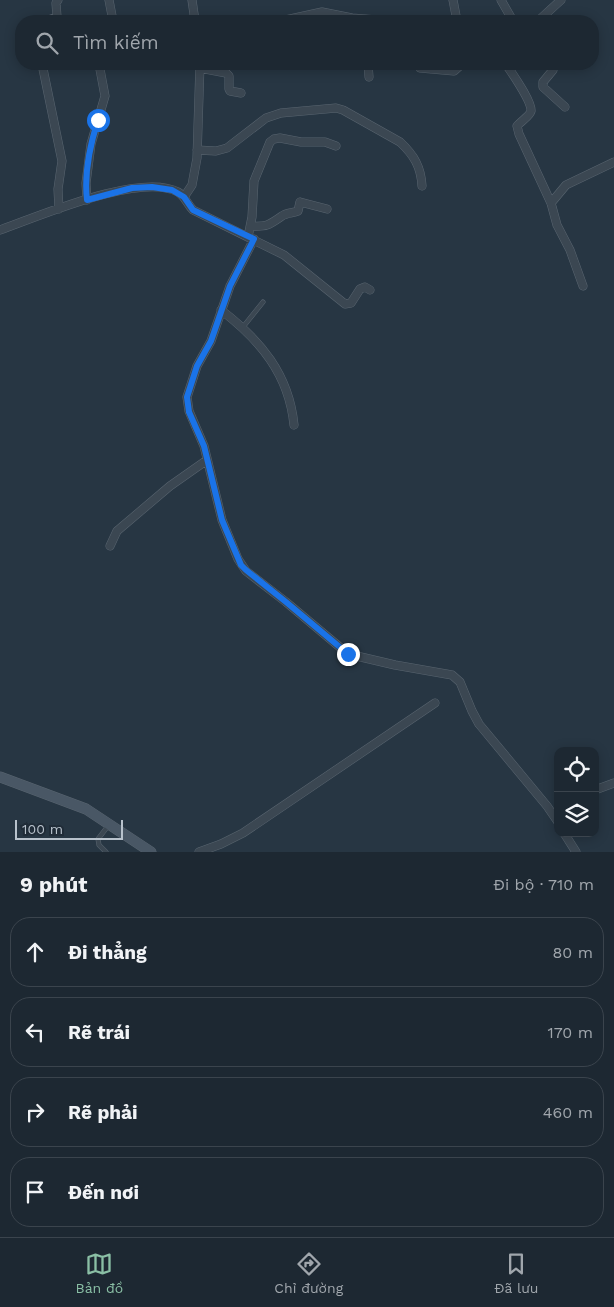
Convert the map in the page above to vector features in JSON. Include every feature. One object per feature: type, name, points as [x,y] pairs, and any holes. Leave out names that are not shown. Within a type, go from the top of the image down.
[{"type":"street","points":[[57,15],[56,3],[58,0]]},
{"type":"street","points":[[109,0],[112,15]]},
{"type":"street","points":[[192,0],[194,15]]},
{"type":"street","points":[[453,0],[456,15]]},
{"type":"street","points":[[501,0],[510,15]]},
{"type":"street","points":[[545,15],[561,0]]},
{"type":"street","points":[[308,15],[322,12],[340,15]]},
{"type":"street","points":[[43,70],[62,161],[58,189],[60,209]]},
{"type":"street","points":[[87,200],[86,183],[91,144],[105,96],[100,70]]},
{"type":"street","points":[[184,197],[192,185],[197,150],[200,70]]},
{"type":"street","points":[[215,70],[226,73],[229,76],[230,91],[241,93]]},
{"type":"street","points":[[368,70],[369,77]]},
{"type":"street","points":[[437,70],[454,72],[456,70]]},
{"type":"street","points":[[510,70],[521,86],[531,108],[529,114],[520,122],[518,130],[551,203],[556,225],[570,250],[583,286]]},
{"type":"street","points":[[553,70],[542,82],[542,87],[565,107]]},
{"type":"street","points":[[197,150],[216,151],[227,148],[266,118],[281,113],[336,108],[343,110],[405,147],[420,168],[422,186]]},
{"type":"street","points":[[336,146],[325,142],[301,142],[280,138],[270,142],[254,181],[251,238],[230,286],[211,341],[197,366],[187,397],[189,412],[204,446],[222,520],[238,559],[246,570],[348,654],[395,665],[447,673],[457,678],[479,724],[554,816]]},
{"type":"street","points":[[551,203],[566,185],[614,162]]},
{"type":"street","points":[[0,230],[122,190],[142,187],[172,190],[184,197],[193,210],[284,254],[345,304],[351,303],[360,289],[370,290]]},
{"type":"street","points":[[251,226],[273,223],[284,214],[298,211],[300,202],[326,209]]},
{"type":"street","points":[[221,310],[243,327],[276,366],[291,402],[294,425]]},
{"type":"street","points":[[110,546],[117,530],[170,486],[206,460]]},
{"type":"street","points":[[199,852],[243,833],[435,703]]},
{"type":"street","points":[[0,777],[86,809],[151,852]]},
{"type":"street","points":[[599,788],[614,782]]},
{"type":"street","points":[[549,809],[554,807]]},
{"type":"street","points":[[567,837],[576,852]]},
{"type":"lane","points":[[243,327],[263,302]]},
{"type":"lane","points":[[106,852],[99,846],[98,839],[110,824]]},
{"type":"route","points":[[98,120],[91,144],[86,183],[87,200],[132,188],[152,187],[172,190],[184,197],[193,210],[254,239],[230,286],[211,341],[197,366],[188,391],[187,403],[189,412],[204,446],[222,520],[241,565],[348,654]]}]
